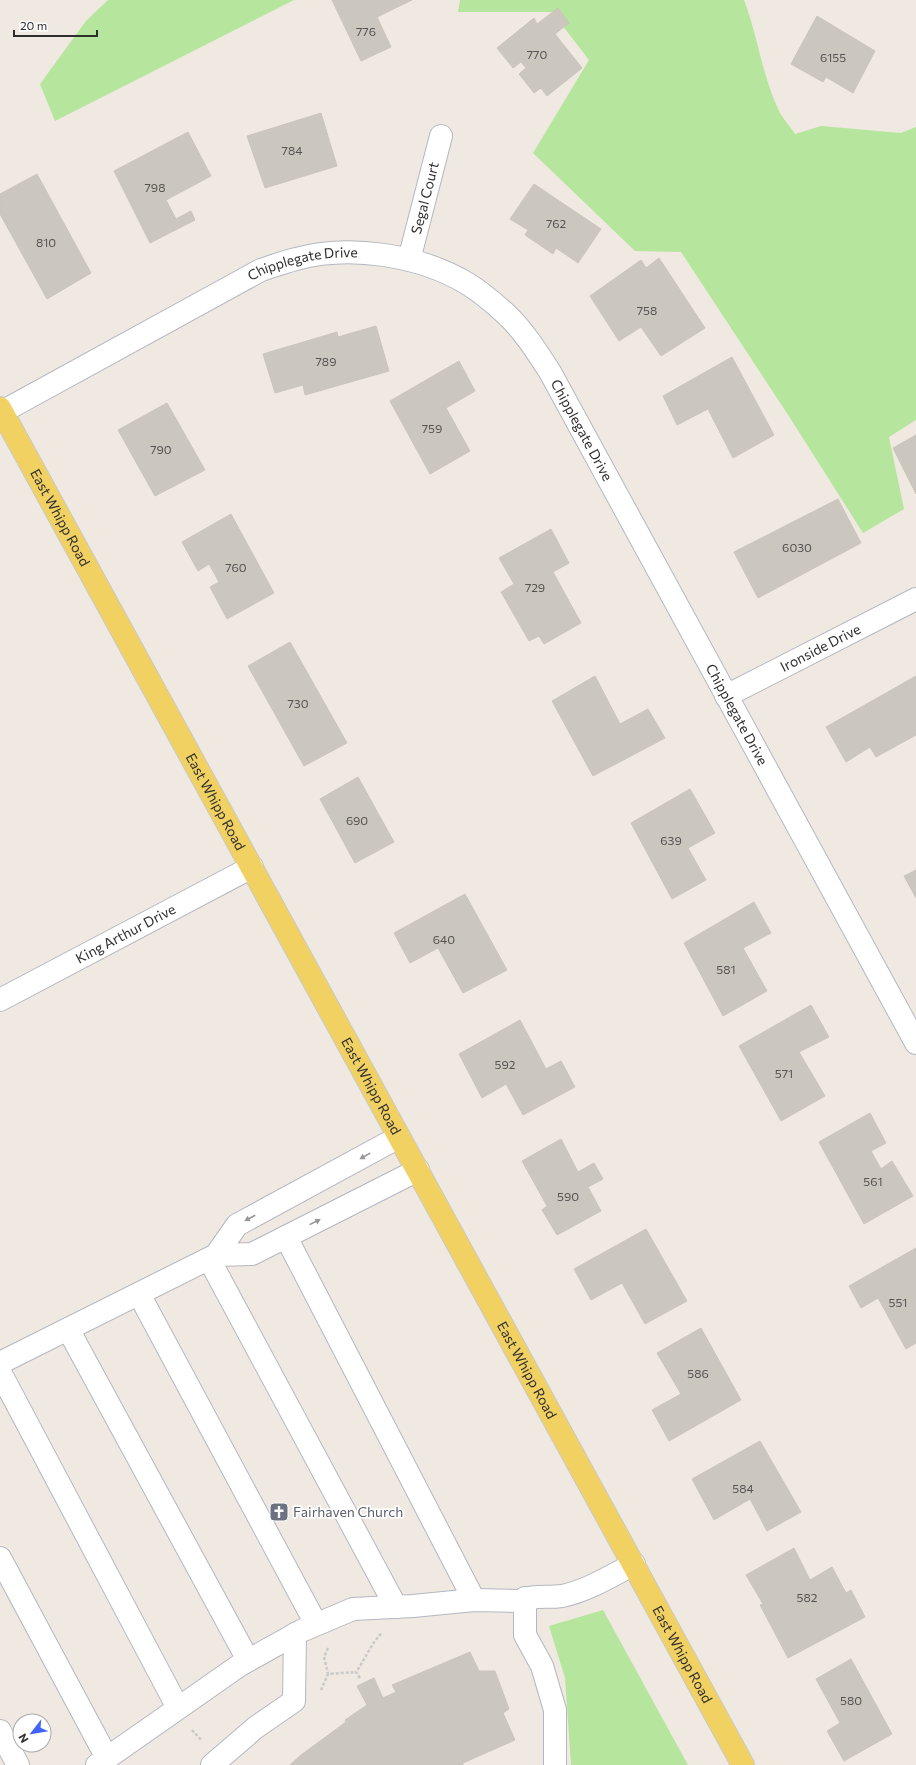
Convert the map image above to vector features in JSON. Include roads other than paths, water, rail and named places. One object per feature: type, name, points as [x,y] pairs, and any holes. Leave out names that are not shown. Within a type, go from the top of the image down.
[{"type":"main road","name":"East Whipp Road","points":[[1,411],[743,1765]]},
{"type":"street","name":"Segal Court","points":[[409,260],[441,136]]},
{"type":"street","name":"Chipplegate Drive","points":[[1,411],[261,270],[297,258],[342,252],[379,254],[409,260],[437,269],[469,284],[506,314],[530,342],[550,372],[916,1043]]},
{"type":"street","name":"Ironside Drive","points":[[726,696],[916,599]]},
{"type":"street","name":"King Arthur Drive","points":[[0,1000],[252,867]]},
{"type":"street","points":[[213,1257],[237,1225],[399,1137]]},
{"type":"street","points":[[0,1363],[213,1257],[252,1254],[418,1170]]},
{"type":"street","points":[[286,1237],[474,1600]]},
{"type":"street","points":[[213,1257],[396,1607]]},
{"type":"street","points":[[139,1294],[316,1624]]},
{"type":"street","points":[[68,1329],[248,1660]]},
{"type":"street","points":[[0,1372],[178,1708]]},
{"type":"street","points":[[0,1558],[102,1761],[248,1660],[295,1634],[354,1609],[474,1600],[519,1601],[524,1598],[562,1596],[598,1583],[634,1564]]},
{"type":"street","points":[[524,1598],[525,1635],[542,1666],[555,1710],[555,1765]]},
{"type":"street","points":[[216,1762],[255,1728],[294,1701],[295,1634]]},
{"type":"street","points":[[0,1731],[18,1765]]},
{"type":"place","name":"Fairhaven Church","points":[[279,1512]]}]
